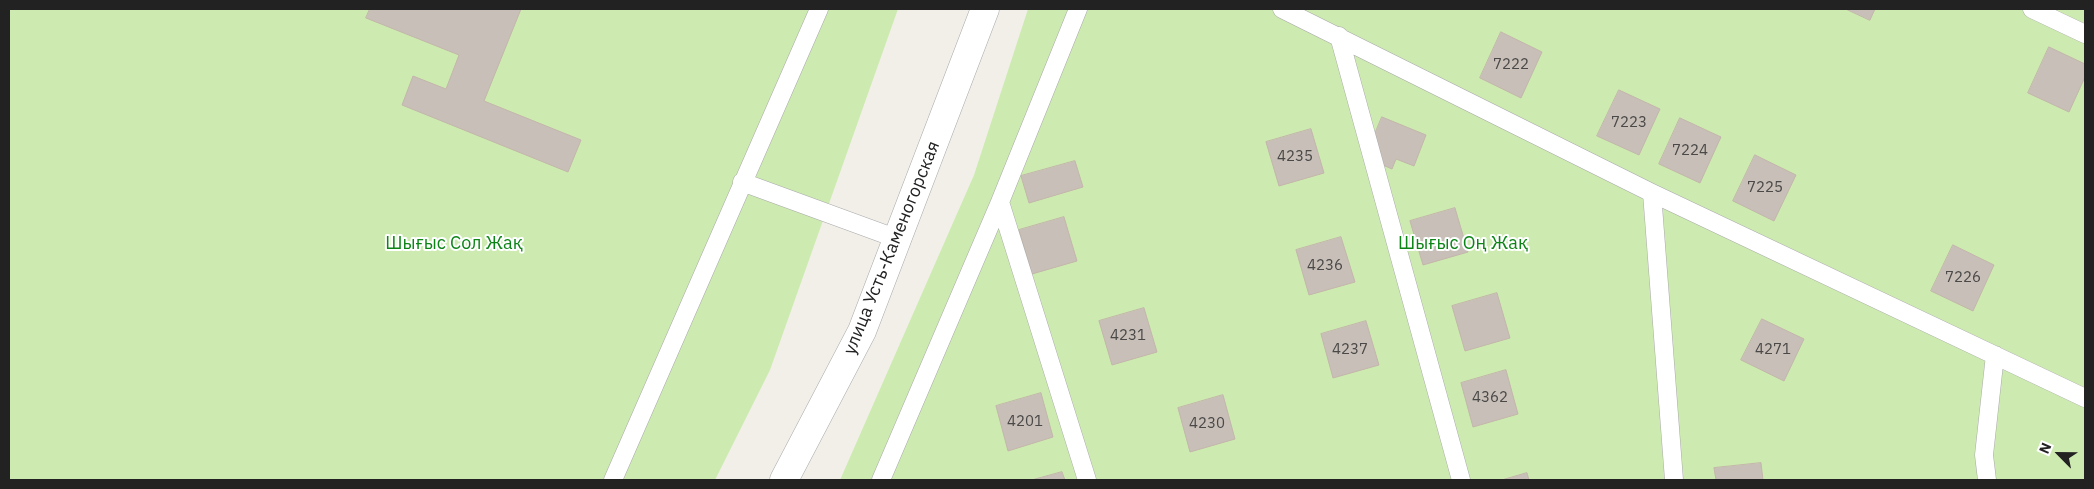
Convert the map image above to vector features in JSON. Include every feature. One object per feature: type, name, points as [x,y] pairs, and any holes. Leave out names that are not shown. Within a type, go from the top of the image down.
[{"type":"street","name":"улица Усть-Каменогорская","points":[[784,480],[862,331],[985,9]]},
{"type":"lane","points":[[613,480],[819,9]]},
{"type":"lane","points":[[881,480],[1000,202],[1078,9]]},
{"type":"lane","points":[[1282,9],[1652,193],[2085,398]]},
{"type":"lane","points":[[2032,9],[2085,34]]},
{"type":"lane","points":[[1339,36],[1461,480]]},
{"type":"lane","points":[[742,182],[898,239]]},
{"type":"lane","points":[[1652,193],[1674,480]]},
{"type":"lane","points":[[1000,202],[1087,480]]},
{"type":"lane","points":[[1986,480],[1984,455],[1994,355]]},
{"type":"green space","name":"Шығыс Сол Жақ","points":[[9,9],[898,9],[770,370],[715,480],[9,480]]},
{"type":"green space","name":"Шығыс Оң Жақ","points":[[1028,9],[2085,9],[2085,480],[840,480],[974,175]]},
{"type":"building","points":[[370,9],[521,9],[484,101],[581,140],[568,172],[402,105],[413,76],[446,89],[459,55],[366,18]]},
{"type":"building","points":[[1846,9],[1875,9],[1870,20]]},
{"type":"building","points":[[1501,32],[1542,52],[1521,98],[1480,78]]},
{"type":"building","points":[[2049,47],[2085,64],[2085,77],[2069,112],[2028,93]]},
{"type":"building","points":[[1619,90],[1660,109],[1639,155],[1597,136]]},
{"type":"building","points":[[1382,117],[1426,135],[1414,166],[1396,159],[1392,169],[1376,162],[1381,151],[1370,146]]},
{"type":"building","points":[[1680,118],[1721,137],[1700,183],[1659,164]]},
{"type":"building","points":[[1311,129],[1324,173],[1279,186],[1266,142]]},
{"type":"building","points":[[1755,155],[1796,175],[1774,221],[1733,201]]},
{"type":"building","points":[[1075,161],[1083,187],[1029,203],[1021,176]]},
{"type":"building","points":[[1455,208],[1468,252],[1423,265],[1410,221]]},
{"type":"building","points":[[1064,217],[1077,261],[1032,274],[1019,230]]},
{"type":"building","points":[[1341,237],[1355,282],[1309,295],[1296,250]]},
{"type":"building","points":[[1953,245],[1994,265],[1973,311],[1931,291]]},
{"type":"building","points":[[1497,293],[1510,338],[1465,351],[1452,306]]},
{"type":"building","points":[[1144,308],[1157,352],[1112,365],[1099,321]]},
{"type":"building","points":[[1762,319],[1804,339],[1784,381],[1741,360]]},
{"type":"building","points":[[1366,321],[1379,365],[1333,378],[1321,334]]},
{"type":"building","points":[[1506,370],[1518,414],[1473,427],[1461,383]]},
{"type":"building","points":[[1041,393],[1053,437],[1008,451],[996,406]]},
{"type":"building","points":[[1223,395],[1235,439],[1190,452],[1178,408]]},
{"type":"building","points":[[1761,463],[1763,480],[1716,480],[1714,468]]},
{"type":"building","points":[[1062,472],[1065,480],[1032,480]]},
{"type":"building","points":[[1527,473],[1529,480],[1502,480]]}]
